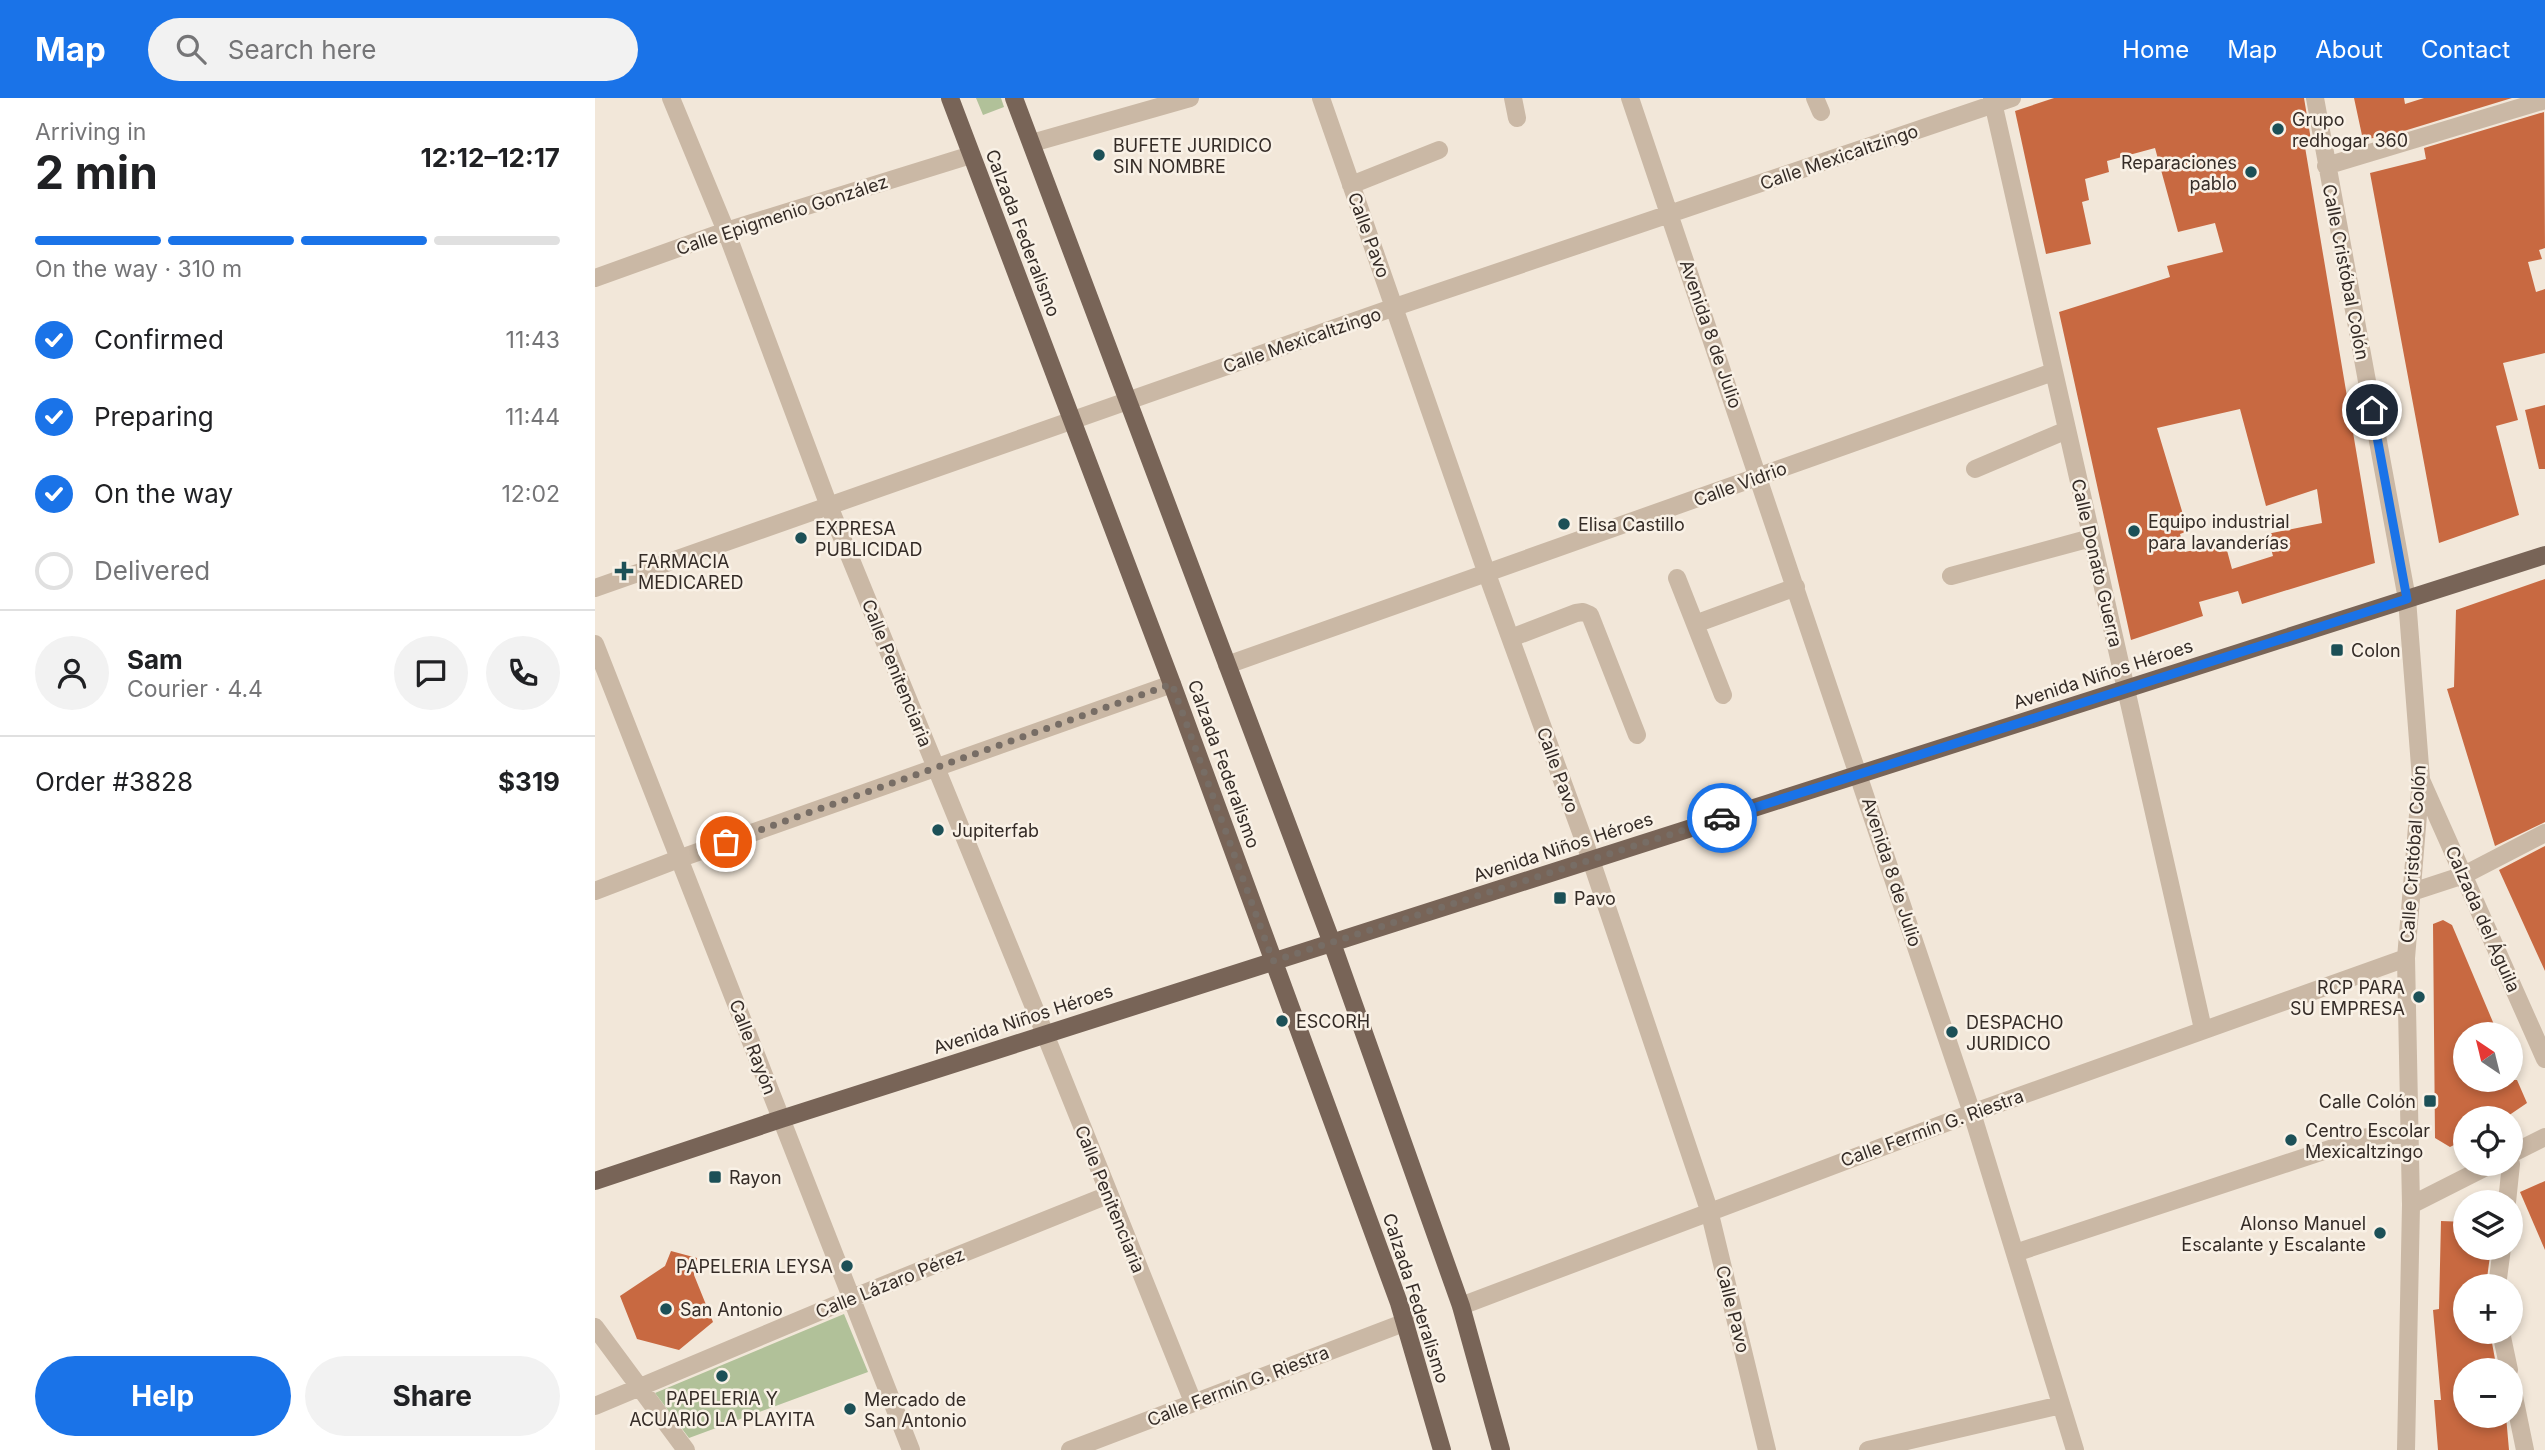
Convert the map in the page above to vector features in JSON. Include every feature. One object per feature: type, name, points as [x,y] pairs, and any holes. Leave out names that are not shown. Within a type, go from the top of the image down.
[{"type":"main road","name":"Calzada Federalismo","points":[[950,98],[1172,684],[1406,1322],[1442,1450]]},
{"type":"main road","name":"Calzada Federalismo","points":[[1014,98],[1332,943],[1461,1306],[1501,1450]]},
{"type":"main road","name":"Avenida Niños Héroes","points":[[595,1181],[1045,1034],[2545,555]]},
{"type":"street","name":"Calle Penitenciaria","points":[[671,98],[726,231],[829,506],[1192,1402]]},
{"type":"street","points":[[1031,143],[1190,98]]},
{"type":"street","name":"Calle Pavo","points":[[1321,98],[1487,574],[1591,860],[1709,1210],[1767,1450]]},
{"type":"street","points":[[1513,98],[1517,118]]},
{"type":"street","name":"Avenida 8 de Julio","points":[[1630,98],[1972,1113],[2075,1450]]},
{"type":"street","name":"Calle Mexicaltzingo","points":[[595,588],[1395,307],[1993,101],[2012,98]]},
{"type":"street","name":"Calle Cristóbal Colón","points":[[2315,98],[2407,599],[2421,779],[2406,958],[2411,1205],[2406,1450]]},
{"type":"street","points":[[2326,166],[2545,100]]},
{"type":"street","name":"Calle Donato Guerra","points":[[1993,101],[2203,1029]]},
{"type":"street","points":[[1351,185],[1439,150]]},
{"type":"street","name":"Calle Epigmenio González","points":[[595,278],[726,231],[971,155]]},
{"type":"street","name":"Calle Vidrio","points":[[1227,665],[2053,372]]},
{"type":"street","points":[[1975,469],[2067,430]]},
{"type":"street","points":[[1951,576],[2091,538]]},
{"type":"street","points":[[1677,578],[1723,695]]},
{"type":"street","points":[[1695,624],[1795,587]]},
{"type":"street","points":[[1511,638],[1576,613],[1590,615],[1637,735]]},
{"type":"street","name":"Calle Rayón","points":[[595,644],[911,1450]]},
{"type":"street","points":[[595,891],[1172,684]]},
{"type":"street","name":"Calzada del Águila","points":[[2421,779],[2545,1059]]},
{"type":"street","points":[[2412,892],[2463,875],[2545,833]]},
{"type":"street","name":"Calle Fermín G. Riestra","points":[[1461,1306],[1709,1210],[1972,1113],[2406,958]]},
{"type":"street","points":[[2015,1253],[2363,1138],[2410,1135]]},
{"type":"street","points":[[2523,1152],[2545,1137]]},
{"type":"street","points":[[2411,1205],[2469,1176]]},
{"type":"street","name":"Calle Lázaro Pérez","points":[[595,1406],[852,1298],[1108,1195]]},
{"type":"street","name":"Calle Fermín G. Riestra","points":[[1070,1450],[1406,1322]]},
{"type":"street","points":[[595,1327],[686,1450]]},
{"type":"street","points":[[1868,1450],[2061,1405]]},
{"type":"street","points":[[2520,1428],[2525,1450]]},
{"type":"green space","points":[[976,98],[1001,98],[1004,107],[983,115]]},
{"type":"green space","points":[[844,1314],[868,1372],[689,1438],[655,1393]]},
{"type":"building","points":[[2054,98],[2304,98],[2312,146],[2305,147],[2375,563],[2242,604],[2238,591],[2199,602],[2203,616],[2131,640],[2059,312],[2170,277],[2167,266],[2223,252],[2215,223],[2178,232],[2155,148],[2107,161],[2109,172],[2085,179],[2089,200],[2082,202],[2091,244],[2046,254],[2015,111]],"holes":[[[2240,409],[2266,506],[2317,489],[2322,523],[2267,534],[2273,556],[2232,569],[2225,543],[2185,552],[2180,534],[2188,531],[2157,428]]]},
{"type":"building","points":[[2354,98],[2404,98],[2405,104],[2424,98],[2512,98],[2394,134],[2363,140]]},
{"type":"building","points":[[2544,112],[2545,248],[2539,250],[2542,259],[2528,262],[2536,292],[2545,289],[2545,353],[2503,363],[2518,420],[2496,426],[2519,515],[2439,543],[2370,173],[2426,159],[2424,148]]},
{"type":"building","points":[[2545,405],[2545,469],[2539,469],[2525,410]]},
{"type":"building","points":[[2545,579],[2545,822],[2495,846],[2447,689],[2454,687],[2456,610]]},
{"type":"building","points":[[2545,846],[2545,971],[2499,870]]},
{"type":"building","points":[[2443,920],[2452,925],[2493,1022],[2453,1022],[2453,1092],[2522,1092],[2527,1103],[2523,1106],[2453,1106],[2453,1146],[2450,1147],[2435,1138],[2433,924]]},
{"type":"building","points":[[2545,1181],[2545,1250],[2523,1199],[2523,1191]]},
{"type":"building","points":[[2441,1221],[2453,1221],[2453,1260],[2489,1260],[2488,1274],[2453,1274],[2453,1344],[2492,1344],[2495,1358],[2453,1358],[2453,1428],[2507,1428],[2509,1450],[2438,1450],[2434,1400],[2441,1400],[2433,1310],[2439,1309]]},
{"type":"building","name":"San Antonio","points":[[671,1251],[697,1258],[694,1275],[713,1322],[679,1350],[637,1339],[620,1296],[665,1266]]},
{"type":"way so far","points":[[726,842],[1172,684],[1273,961],[1722,818]]},
{"type":"place","name":"Grupo redhogar 360","points":[[2278,129]]},
{"type":"place","name":"BUFETE JURIDICO SIN NOMBRE","points":[[1099,155]]},
{"type":"place","name":"Reparaciones pablo","points":[[2251,172]]},
{"type":"place","name":"Elisa Castillo","points":[[1564,524]]},
{"type":"place","name":"Equipo industrial para lavanderías","points":[[2134,531]]},
{"type":"place","name":"EXPRESA PUBLICIDAD","points":[[801,538]]},
{"type":"place","name":"FARMACIA MEDICARED","points":[[624,571]]},
{"type":"place","name":"Colon","points":[[2337,650]]},
{"type":"place","name":"Jupiterfab","points":[[938,830]]},
{"type":"place","name":"Pavo","points":[[1560,898]]},
{"type":"place","name":"RCP PARA SU EMPRESA","points":[[2419,997]]},
{"type":"place","name":"ESCORH","points":[[1282,1021]]},
{"type":"place","name":"DESPACHO JURIDICO","points":[[1952,1032]]},
{"type":"place","name":"Calle Colón","points":[[2430,1101]]},
{"type":"place","name":"Centro Escolar Mexicaltzingo","points":[[2291,1140]]},
{"type":"place","name":"Rayon","points":[[715,1177]]},
{"type":"place","name":"Alonso Manuel Escalante y Escalante","points":[[2380,1233]]},
{"type":"place","name":"PAPELERIA LEYSA","points":[[847,1266]]},
{"type":"place","name":"San Antonio","points":[[666,1309]]},
{"type":"place","name":"PAPELERIA Y ACUARIO LA PLAYITA","points":[[722,1376]]},
{"type":"place","name":"Mercado de San Antonio","points":[[850,1409]]},
{"type":"route","points":[[1722,818],[2407,599],[2372,410]]}]
